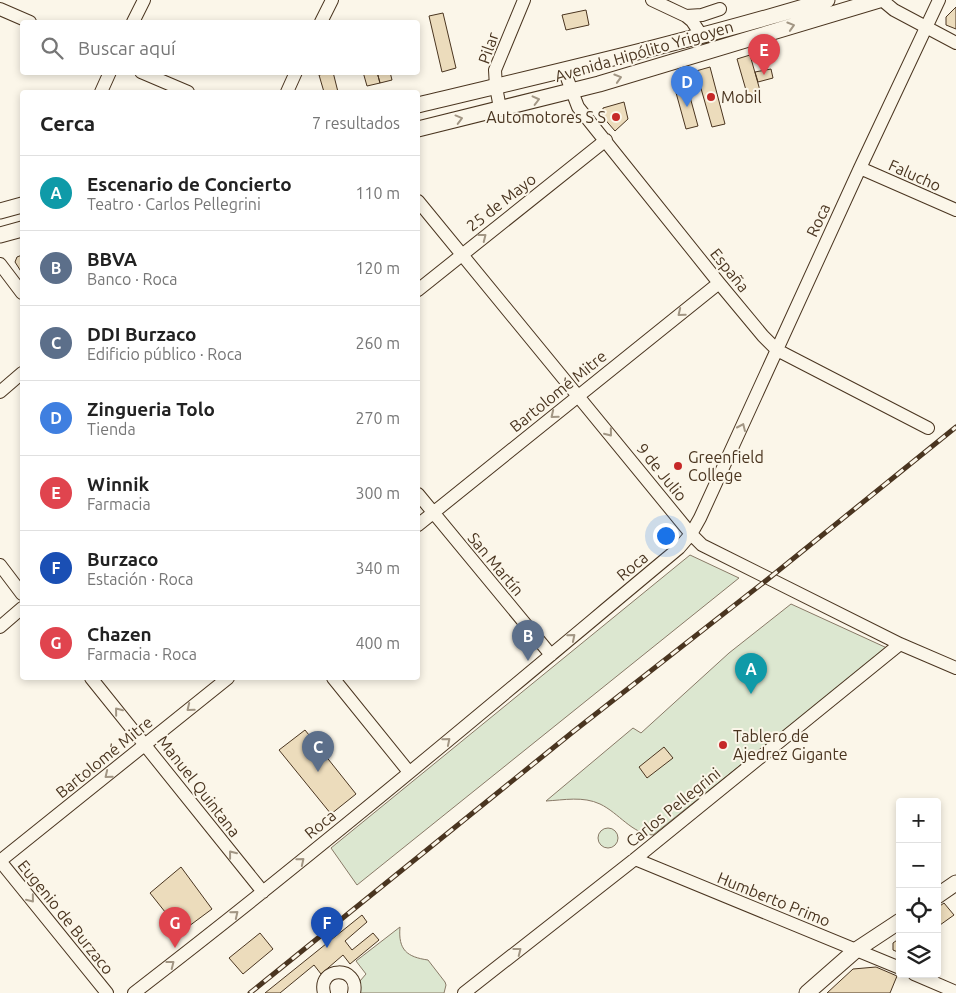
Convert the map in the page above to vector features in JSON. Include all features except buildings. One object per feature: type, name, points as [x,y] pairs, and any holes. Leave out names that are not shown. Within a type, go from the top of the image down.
[{"type":"main road","name":"Avenida Hipólito Yrigoyen","points":[[420,105],[702,36],[827,0]]},
{"type":"main road","name":"Avenida Hipólito Yrigoyen","points":[[420,128],[599,84],[880,0]]},
{"type":"main road","points":[[0,211],[20,206]]},
{"type":"main road","points":[[0,235],[20,230]]},
{"type":"main road","points":[[941,893],[956,884]]},
{"type":"main road","points":[[811,992],[856,950],[896,924]]},
{"type":"street","points":[[134,20],[144,0]]},
{"type":"street","points":[[322,20],[332,0]]},
{"type":"street","name":"Pilar","points":[[500,108],[495,70],[524,0]]},
{"type":"street","points":[[652,0],[686,16],[692,21],[702,36]]},
{"type":"street","points":[[880,0],[894,10],[956,43]]},
{"type":"street","name":"Roca","points":[[134,993],[263,892],[680,548],[700,518],[939,0]]},
{"type":"street","points":[[686,16],[702,15],[722,5]]},
{"type":"street","points":[[722,5],[719,19],[724,30]]},
{"type":"street","points":[[0,9],[25,20]]},
{"type":"street","name":"España","points":[[564,70],[578,107],[719,283],[777,350],[928,428]]},
{"type":"street","points":[[103,90],[109,75]]},
{"type":"street","points":[[148,75],[183,90]]},
{"type":"street","points":[[288,90],[295,75]]},
{"type":"street","name":"25 de Mayo","points":[[420,288],[606,140]]},
{"type":"street","name":"Falucho","points":[[860,168],[956,210]]},
{"type":"street","name":"9 de Julio","points":[[420,203],[702,545],[900,644],[956,668]]},
{"type":"street","points":[[0,264],[20,290]]},
{"type":"street","name":"Bartolomé Mitre","points":[[420,523],[719,283]]},
{"type":"street","points":[[0,392],[20,376]]},
{"type":"street","name":"San Martín","points":[[420,497],[551,655]]},
{"type":"street","points":[[0,565],[20,591]]},
{"type":"street","points":[[0,627],[20,610]]},
{"type":"street","name":"Carlos Pellegrini","points":[[464,993],[635,859],[900,644]]},
{"type":"street","name":"Manuel Quintana","points":[[93,680],[263,892]]},
{"type":"street","name":"Bartolomé Mitre","points":[[0,861],[226,680]]},
{"type":"street","points":[[335,680],[409,772]]},
{"type":"street","name":"Humberto Primo","points":[[635,859],[896,966]]},
{"type":"street","name":"Eugenio de Burzaco","points":[[0,861],[107,993]]},
{"type":"street","points":[[324,993],[323,984],[325,979],[338,972],[349,975],[354,985],[354,993]]},
{"type":"street","points":[[923,978],[956,992]]},
{"type":"green space","points":[[690,555],[739,578],[357,885],[331,848]]},
{"type":"green space","points":[[791,604],[887,648],[653,835],[639,831],[607,808],[594,802],[573,799],[546,801],[633,728],[641,733],[729,653]]},
{"type":"green space","points":[[608,828],[615,831],[618,838],[615,845],[608,848],[601,845],[598,838],[601,831]]},
{"type":"green space","points":[[400,927],[402,947],[414,957],[428,960],[445,982],[444,993],[360,993],[360,981],[366,974],[356,961]]},
{"type":"railway","points":[[250,993],[574,731],[768,579],[956,427]]},
{"type":"place","name":"Winnik","points":[[764,75]]},
{"type":"place","name":"Mobil","points":[[711,97]]},
{"type":"place","name":"Zingueria Tolo","points":[[687,107]]},
{"type":"place","name":"Automotores S S","points":[[616,117]]},
{"type":"place","name":"Greenfield College","points":[[678,466]]},
{"type":"place","name":"BBVA","points":[[528,661]]},
{"type":"place","name":"Escenario de Concierto","points":[[751,694]]},
{"type":"place","name":"Tablero de Ajedrez Gigante","points":[[723,745]]},
{"type":"place","name":"DDI Burzaco","points":[[318,772]]},
{"type":"place","name":"Chazen","points":[[175,948]]},
{"type":"place","name":"Burzaco","points":[[327,948]]}]
